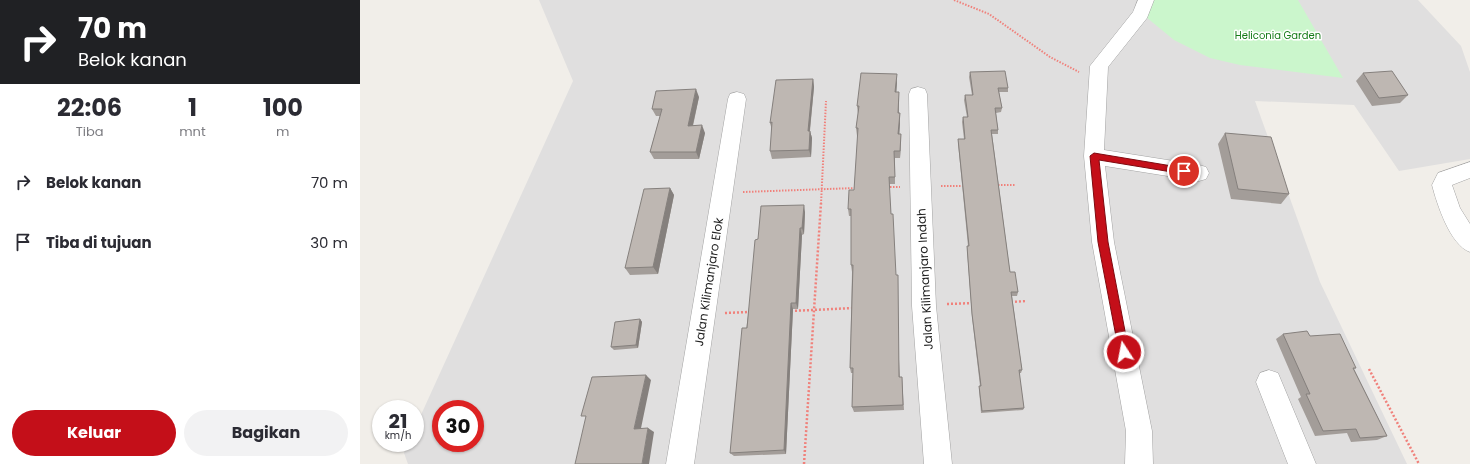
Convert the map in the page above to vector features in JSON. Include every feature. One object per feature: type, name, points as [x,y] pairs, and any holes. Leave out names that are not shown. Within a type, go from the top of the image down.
[{"type":"street","points":[[1139,464],[1139,431],[1103,242],[1094,156],[1098,71],[1143,7]]},
{"type":"street","name":"Jalan Kilimanjaro Indah","points":[[918,94],[924,306],[938,464]]},
{"type":"street","name":"Jalan Kilimanjaro Elok","points":[[680,464],[703,314],[724,193],[737,99]]},
{"type":"street","points":[[1094,156],[1199,173]]},
{"type":"street","points":[[1470,170],[1445,179],[1442,185],[1450,211],[1470,243]]},
{"type":"street","points":[[1268,382],[1302,464]]},
{"type":"path","points":[[954,0],[989,14],[1063,64],[1078,72],[1098,71]]},
{"type":"path","points":[[804,464],[815,310],[826,101]]},
{"type":"path","points":[[993,185],[1015,185]]},
{"type":"path","points":[[882,187],[966,186]]},
{"type":"path","points":[[724,193],[859,188]]},
{"type":"path","points":[[1004,302],[1027,301]]},
{"type":"path","points":[[924,306],[980,303]]},
{"type":"path","points":[[785,311],[862,308]]},
{"type":"path","points":[[703,314],[755,312]]},
{"type":"path","points":[[1369,369],[1419,464]]},
{"type":"shaded area","points":[[539,0],[1418,0],[1461,46],[1470,72],[1470,159],[1399,171],[1354,105],[1255,101],[1320,282],[1407,464],[408,464],[404,452],[424,452],[424,408],[573,81]]},
{"type":"green space","name":"Heliconia Garden","points":[[1152,0],[1298,0],[1343,78],[1240,65],[1210,58],[1174,40],[1146,17]]},
{"type":"building","points":[[1005,71],[1008,88],[998,88],[1002,108],[995,108],[998,130],[991,130],[1010,272],[1015,272],[1018,292],[1011,292],[1022,370],[1019,370],[1024,408],[982,411],[979,386],[981,386],[972,314],[967,246],[969,246],[958,139],[965,139],[963,117],[968,117],[965,95],[973,95],[970,72]]},
{"type":"building","points":[[1392,71],[1408,95],[1379,98],[1363,73]]},
{"type":"building","points":[[861,73],[897,74],[895,92],[899,92],[898,113],[900,113],[898,134],[901,134],[900,151],[894,151],[895,177],[889,177],[891,214],[893,214],[896,275],[898,275],[899,377],[902,377],[903,405],[852,407],[853,368],[850,368],[853,265],[851,265],[851,209],[848,209],[849,190],[854,190],[858,128],[856,128],[859,106],[857,106]]},
{"type":"building","points":[[813,79],[808,131],[810,131],[809,150],[770,151],[772,122],[770,123],[776,80]]},
{"type":"building","points":[[696,89],[688,126],[702,125],[696,152],[650,152],[662,109],[652,109],[656,91]]},
{"type":"building","points":[[1225,133],[1271,137],[1289,194],[1238,189]]},
{"type":"building","points":[[670,188],[653,267],[625,268],[644,189]]},
{"type":"building","points":[[804,205],[802,228],[800,228],[796,303],[791,303],[784,450],[730,453],[742,328],[747,328],[755,240],[758,239],[761,206]]},
{"type":"building","points":[[640,319],[636,345],[611,347],[615,322]]},
{"type":"building","points":[[1307,331],[1310,336],[1340,334],[1356,368],[1353,368],[1387,436],[1360,438],[1356,429],[1323,431],[1306,394],[1310,394],[1283,334]]},
{"type":"building","points":[[646,375],[634,429],[648,428],[642,464],[575,464],[586,416],[581,416],[592,377]]},
{"type":"route","points":[[1124,352],[1103,242],[1094,156],[1184,171]]}]
